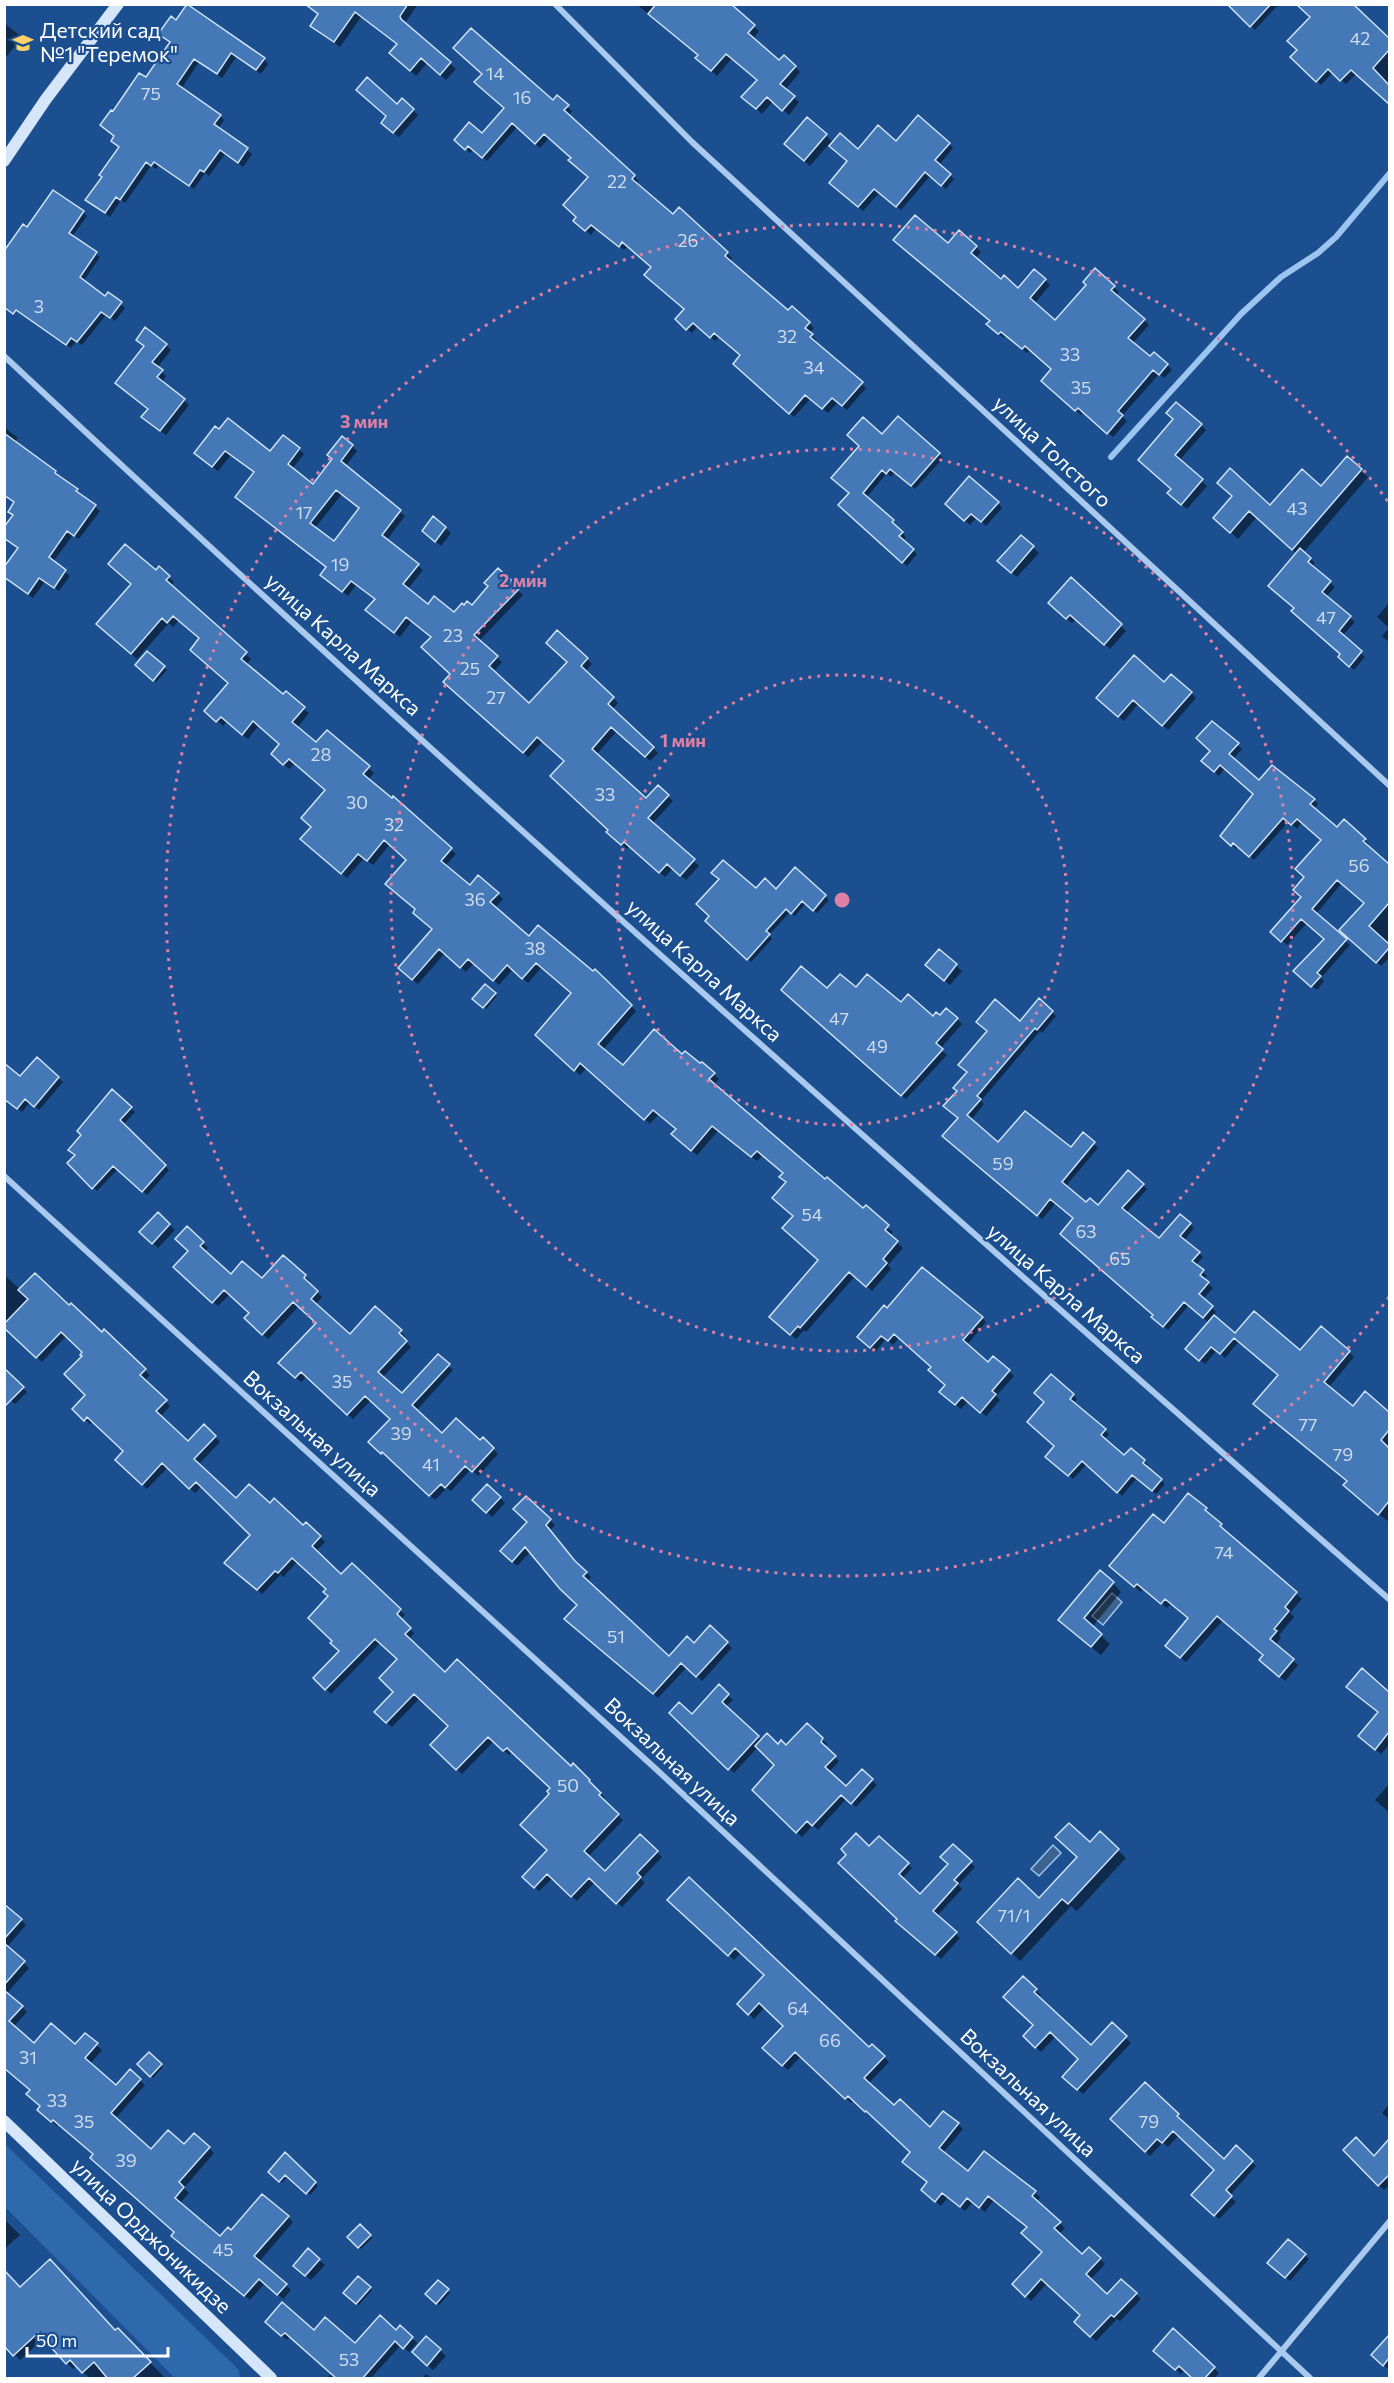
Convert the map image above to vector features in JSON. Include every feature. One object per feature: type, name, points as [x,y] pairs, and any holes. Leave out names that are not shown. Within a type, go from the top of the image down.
[{"type":"main road","points":[[4,161],[46,99],[118,4]]},
{"type":"main road","name":"улица Орджоникидзе","points":[[4,2121],[271,2379]]},
{"type":"street","name":"улица Толстого","points":[[555,4],[701,150],[1389,784]]},
{"type":"street","name":"улица Карла Маркса","points":[[4,356],[493,803],[870,1143],[1389,1600]]},
{"type":"street","name":"Вокзальная улица","points":[[4,1176],[657,1770],[1310,2379]]},
{"type":"street","points":[[1259,2379],[1389,2221]]},
{"type":"shaded area","points":[[1112,1593],[1122,1602],[1103,1625],[1092,1616]]},
{"type":"shaded area","points":[[1053,1845],[1061,1853],[1039,1876],[1031,1869]]},
{"type":"shaded area","points":[[5,2144],[239,2370],[240,2378],[175,2378],[5,2207]]},
{"type":"building","points":[[187,4],[265,58],[256,70],[231,53],[217,74],[194,59],[177,84],[221,115],[214,124],[248,148],[238,163],[220,150],[204,172],[200,170],[189,186],[154,162],[151,166],[146,162],[120,200],[116,197],[105,213],[85,200],[102,177],[99,175],[119,147],[111,141],[114,136],[100,125],[111,110],[113,111],[139,73],[146,77],[170,42],[158,34],[171,16],[176,20]]},
{"type":"building","points":[[305,4],[408,4],[400,16],[401,19],[451,62],[440,75],[421,58],[410,71],[389,53],[397,44],[355,12],[334,42],[310,26],[318,14]]},
{"type":"building","points":[[656,4],[731,4],[755,25],[748,33],[779,60],[784,55],[796,66],[780,84],[795,96],[782,111],[767,97],[756,109],[741,97],[757,80],[726,54],[711,71],[695,58],[698,55],[648,14]]},
{"type":"building","points":[[1227,4],[1271,4],[1250,27]]},
{"type":"building","points":[[1296,4],[1353,4],[1389,38],[1389,50],[1373,68],[1389,85],[1389,104],[1351,70],[1340,81],[1328,69],[1316,82],[1290,57],[1297,50],[1287,41],[1310,17]]},
{"type":"building","points":[[471,28],[553,100],[557,95],[569,105],[564,110],[635,175],[632,179],[673,214],[679,207],[728,252],[725,256],[788,310],[792,306],[810,322],[805,328],[813,334],[810,337],[863,382],[842,406],[832,398],[822,409],[805,395],[789,414],[733,364],[740,355],[714,333],[710,338],[693,323],[686,330],[675,319],[684,309],[644,275],[651,267],[622,242],[619,247],[591,225],[585,231],[573,221],[576,217],[563,205],[588,177],[568,160],[571,158],[544,134],[535,144],[512,123],[482,158],[468,146],[465,150],[454,140],[469,122],[482,133],[504,108],[474,82],[482,74],[453,48]]},
{"type":"building","points":[[367,77],[397,104],[402,98],[414,109],[393,133],[381,123],[386,116],[356,90]]},
{"type":"building","points":[[918,115],[950,143],[935,160],[951,174],[941,186],[925,172],[896,207],[874,189],[858,207],[829,183],[847,161],[829,146],[840,133],[858,149],[878,125],[896,141]]},
{"type":"building","points":[[807,117],[827,134],[804,161],[784,144]]},
{"type":"building","points":[[53,190],[84,211],[69,233],[97,252],[80,277],[105,296],[108,292],[122,302],[110,318],[101,312],[77,342],[71,338],[66,345],[16,310],[13,314],[4,307],[4,251],[23,224],[27,227]]},
{"type":"building","points":[[915,215],[948,243],[959,230],[977,246],[971,253],[1001,279],[1004,275],[1018,288],[1034,269],[1046,279],[1030,298],[1055,320],[1086,285],[1083,282],[1095,268],[1115,286],[1111,290],[1145,319],[1128,338],[1150,356],[1154,352],[1168,364],[1159,375],[1153,370],[1118,411],[1123,415],[1107,434],[1078,408],[1075,411],[1041,381],[1051,369],[1025,346],[1022,349],[1001,332],[998,334],[986,324],[990,321],[893,240]]},
{"type":"building","points":[[145,327],[167,344],[152,362],[163,370],[157,377],[185,399],[160,431],[141,417],[148,409],[115,383],[144,346],[136,340]]},
{"type":"building","points":[[1176,402],[1202,424],[1175,455],[1203,479],[1181,505],[1167,493],[1171,489],[1138,460],[1173,419],[1166,413]]},
{"type":"building","points":[[898,416],[940,453],[911,486],[890,469],[886,474],[882,470],[863,493],[894,520],[892,522],[903,532],[899,536],[914,549],[902,563],[838,505],[849,493],[831,478],[859,446],[847,435],[863,417],[882,434]]},
{"type":"building","points":[[228,418],[270,451],[283,435],[300,448],[288,464],[313,484],[332,459],[327,455],[342,436],[353,445],[341,461],[401,510],[382,535],[419,564],[403,584],[428,604],[434,596],[454,612],[467,601],[472,605],[488,586],[484,583],[498,568],[520,588],[474,635],[498,656],[489,666],[529,703],[567,662],[546,643],[557,630],[588,658],[581,666],[614,697],[608,704],[654,747],[645,757],[611,727],[592,749],[646,798],[658,785],[669,795],[648,818],[695,859],[680,876],[667,864],[659,873],[624,842],[621,845],[606,832],[608,830],[550,776],[564,761],[537,737],[523,753],[443,682],[450,674],[421,647],[431,637],[406,617],[394,633],[365,610],[375,599],[351,581],[342,592],[320,575],[326,567],[235,497],[254,472],[225,451],[212,467],[194,453],[215,426],[219,429]],"holes":[[[336,490],[359,508],[334,541],[310,523]]]},
{"type":"building","points":[[4,433],[56,471],[55,473],[78,489],[76,491],[96,505],[74,536],[67,531],[49,557],[66,570],[54,588],[39,578],[28,594],[4,577],[4,567],[18,548],[4,538],[4,527],[13,515],[8,512],[14,502],[4,495]]},
{"type":"building","points":[[1347,456],[1362,469],[1292,550],[1249,511],[1230,533],[1213,518],[1232,496],[1217,483],[1230,468],[1270,505],[1302,469],[1321,486]]},
{"type":"building","points":[[969,476],[999,502],[981,522],[971,514],[964,521],[945,504]]},
{"type":"building","points":[[433,516],[446,527],[435,542],[422,531]]},
{"type":"building","points":[[1021,535],[1034,546],[1011,573],[997,561]]},
{"type":"building","points":[[125,544],[156,570],[159,566],[170,576],[166,580],[247,652],[241,659],[283,694],[286,691],[305,707],[292,722],[316,742],[327,730],[370,766],[363,774],[392,798],[393,796],[452,848],[441,861],[470,885],[478,875],[499,893],[490,902],[529,936],[538,925],[593,971],[595,969],[632,1005],[598,1044],[623,1065],[654,1029],[682,1054],[685,1051],[715,1073],[709,1079],[825,1179],[827,1177],[863,1208],[866,1205],[889,1225],[885,1230],[898,1241],[883,1259],[887,1263],[866,1287],[849,1272],[800,1328],[798,1326],[790,1335],[769,1317],[818,1260],[782,1228],[793,1216],[772,1198],[786,1182],[779,1177],[783,1173],[757,1151],[751,1157],[712,1126],[691,1151],[671,1134],[676,1129],[653,1110],[644,1120],[580,1063],[574,1071],[535,1035],[571,993],[536,963],[522,979],[507,965],[493,981],[468,959],[460,968],[439,949],[412,980],[398,968],[432,929],[413,913],[415,909],[385,884],[406,860],[384,840],[367,861],[358,854],[341,874],[300,839],[311,827],[301,818],[325,790],[289,759],[283,765],[271,754],[279,744],[253,721],[242,735],[221,717],[216,722],[204,711],[228,683],[190,650],[199,638],[173,616],[167,623],[162,618],[131,654],[96,624],[131,584],[108,564]]},
{"type":"building","points":[[1300,548],[1311,558],[1308,562],[1331,581],[1322,592],[1351,616],[1339,631],[1362,651],[1349,667],[1338,657],[1340,654],[1291,611],[1294,608],[1268,586]]},
{"type":"building","points":[[1071,577],[1122,624],[1104,645],[1070,615],[1066,619],[1048,603]]},
{"type":"building","points":[[147,651],[165,666],[153,681],[135,665]]},
{"type":"building","points":[[1134,655],[1164,682],[1171,674],[1192,692],[1162,726],[1133,700],[1118,717],[1096,698]]},
{"type":"building","points":[[1212,721],[1239,743],[1229,754],[1259,780],[1272,765],[1315,799],[1310,804],[1337,827],[1344,819],[1366,839],[1363,841],[1389,864],[1389,903],[1369,926],[1389,944],[1389,948],[1376,963],[1339,930],[1364,903],[1337,880],[1312,909],[1347,939],[1317,973],[1321,976],[1311,987],[1293,971],[1324,939],[1301,919],[1281,942],[1270,932],[1301,897],[1293,890],[1304,877],[1295,869],[1321,840],[1297,819],[1291,825],[1283,818],[1249,857],[1233,843],[1231,846],[1220,836],[1253,794],[1220,765],[1214,772],[1201,761],[1210,751],[1196,738]]},
{"type":"building","points":[[723,860],[756,888],[765,878],[776,889],[795,867],[826,895],[813,911],[802,901],[791,914],[786,909],[766,931],[770,934],[747,960],[705,921],[709,916],[696,904],[719,879],[711,873]]},
{"type":"building","points":[[939,949],[957,964],[944,981],[925,965]]},
{"type":"building","points":[[801,966],[827,988],[840,974],[856,987],[867,974],[901,1002],[908,994],[933,1016],[936,1012],[940,1015],[946,1008],[958,1018],[936,1043],[943,1049],[901,1096],[781,990]]},
{"type":"building","points":[[485,984],[496,993],[483,1008],[472,999]]},
{"type":"building","points":[[1039,998],[1053,1011],[1037,1030],[1035,1028],[977,1096],[981,1099],[967,1115],[998,1142],[1025,1111],[1071,1147],[1083,1132],[1095,1142],[1062,1182],[1086,1202],[1090,1198],[1098,1205],[1128,1170],[1144,1184],[1122,1208],[1159,1238],[1180,1214],[1191,1223],[1180,1236],[1200,1252],[1192,1261],[1204,1270],[1200,1275],[1209,1282],[1199,1294],[1213,1306],[1203,1318],[1184,1302],[1163,1327],[1151,1317],[1153,1315],[1060,1234],[1073,1218],[1050,1199],[1037,1216],[942,1136],[958,1118],[943,1106],[957,1091],[953,1088],[967,1072],[958,1065],[987,1031],[976,1022],[995,999],[1020,1021]]},
{"type":"building","points":[[37,1057],[59,1077],[34,1107],[25,1099],[17,1109],[4,1099],[4,1063],[20,1076]]},
{"type":"building","points":[[112,1089],[132,1107],[120,1120],[166,1165],[142,1192],[113,1166],[92,1189],[67,1163],[75,1155],[68,1150],[81,1135],[77,1131]]},
{"type":"building","points":[[158,1212],[170,1224],[152,1244],[139,1232]]},
{"type":"building","points":[[187,1226],[204,1242],[200,1246],[231,1274],[242,1261],[262,1278],[283,1255],[306,1275],[304,1278],[318,1291],[311,1299],[350,1334],[375,1306],[402,1330],[399,1333],[407,1341],[378,1372],[402,1393],[438,1354],[450,1364],[412,1405],[442,1433],[456,1418],[480,1440],[483,1437],[494,1448],[472,1472],[465,1466],[445,1488],[441,1484],[429,1496],[368,1442],[390,1419],[365,1396],[347,1415],[301,1372],[295,1378],[278,1363],[316,1323],[293,1302],[262,1335],[244,1318],[249,1313],[224,1290],[212,1303],[173,1267],[188,1251],[175,1239]]},
{"type":"building","points":[[922,1267],[983,1317],[963,1340],[988,1362],[993,1356],[1010,1370],[992,1391],[996,1394],[980,1413],[962,1397],[955,1405],[939,1392],[945,1385],[928,1370],[931,1367],[894,1334],[888,1341],[881,1336],[870,1348],[857,1337],[884,1305],[887,1308]]},
{"type":"building","points":[[35,1273],[102,1332],[104,1329],[146,1369],[140,1375],[167,1400],[156,1411],[188,1441],[204,1424],[216,1436],[194,1459],[236,1498],[249,1484],[270,1503],[274,1498],[303,1525],[306,1522],[321,1536],[312,1546],[341,1574],[352,1563],[401,1609],[397,1614],[411,1628],[405,1634],[445,1672],[457,1659],[571,1766],[573,1763],[590,1780],[601,1793],[599,1795],[619,1814],[584,1851],[605,1871],[640,1834],[658,1851],[637,1873],[641,1877],[616,1904],[589,1878],[571,1897],[547,1874],[534,1888],[522,1877],[547,1850],[520,1825],[549,1794],[547,1791],[550,1788],[507,1748],[503,1751],[488,1737],[456,1770],[430,1745],[448,1726],[414,1694],[386,1723],[374,1712],[393,1692],[379,1678],[397,1659],[375,1639],[325,1690],[313,1678],[339,1651],[308,1618],[328,1596],[323,1592],[326,1589],[292,1558],[278,1573],[275,1571],[257,1590],[224,1563],[250,1535],[196,1482],[189,1489],[162,1463],[142,1485],[115,1460],[123,1451],[87,1417],[84,1421],[72,1409],[85,1395],[64,1374],[82,1356],[80,1355],[82,1352],[61,1332],[36,1358],[4,1328],[4,1324],[28,1299],[18,1290]]},
{"type":"building","points":[[1254,1311],[1300,1350],[1321,1326],[1350,1351],[1324,1382],[1353,1406],[1365,1391],[1389,1412],[1389,1430],[1381,1440],[1389,1448],[1389,1501],[1378,1515],[1343,1485],[1347,1481],[1253,1404],[1278,1375],[1234,1338],[1220,1354],[1211,1347],[1199,1361],[1185,1349],[1214,1315],[1235,1333]]},
{"type":"building","points":[[4,1368],[24,1387],[4,1407]]},
{"type":"building","points":[[1051,1374],[1074,1394],[1070,1399],[1106,1429],[1101,1435],[1124,1455],[1131,1448],[1145,1460],[1143,1463],[1162,1479],[1152,1491],[1132,1475],[1117,1493],[1082,1461],[1068,1476],[1045,1457],[1054,1446],[1027,1422],[1044,1402],[1034,1393]]},
{"type":"building","points":[[487,1484],[501,1497],[486,1513],[472,1500]]},
{"type":"building","points":[[1188,1493],[1207,1508],[1205,1510],[1222,1524],[1220,1526],[1297,1592],[1285,1607],[1289,1611],[1274,1629],[1277,1631],[1270,1639],[1294,1659],[1279,1677],[1259,1660],[1263,1655],[1217,1616],[1180,1658],[1165,1646],[1188,1618],[1165,1599],[1161,1604],[1137,1584],[1134,1587],[1109,1566],[1153,1514],[1164,1523]]},
{"type":"building","points":[[526,1496],[551,1519],[546,1525],[575,1561],[587,1572],[583,1576],[669,1656],[687,1636],[694,1643],[710,1625],[728,1642],[696,1677],[681,1663],[653,1694],[564,1619],[577,1605],[560,1589],[525,1547],[512,1562],[500,1551],[527,1522],[513,1509]]},
{"type":"building","points":[[1100,1570],[1114,1582],[1084,1618],[1102,1634],[1091,1647],[1058,1620]]},
{"type":"building","points":[[1362,1668],[1389,1692],[1389,1732],[1375,1750],[1358,1736],[1378,1712],[1346,1687]]},
{"type":"building","points":[[719,1684],[729,1694],[722,1702],[759,1736],[728,1770],[669,1713],[679,1702],[692,1714]]},
{"type":"building","points":[[807,1723],[823,1738],[821,1742],[836,1756],[825,1767],[846,1786],[862,1769],[873,1779],[851,1804],[841,1795],[812,1826],[807,1821],[796,1833],[752,1790],[774,1765],[755,1746],[767,1733],[778,1744],[781,1740],[786,1745]]},
{"type":"building","points":[[1069,1823],[1090,1842],[1100,1831],[1119,1849],[1068,1904],[1062,1899],[1011,1954],[977,1922],[1018,1878],[1039,1898],[1077,1857],[1055,1837]]},
{"type":"building","points":[[856,1833],[869,1846],[879,1836],[909,1863],[899,1874],[920,1894],[948,1864],[940,1857],[953,1844],[972,1861],[954,1880],[958,1883],[933,1911],[957,1932],[935,1955],[895,1921],[897,1919],[838,1863],[846,1855],[841,1849]]},
{"type":"building","points":[[689,1877],[869,2047],[872,2044],[885,2056],[864,2078],[894,2105],[900,2099],[930,2127],[943,2111],[959,2123],[939,2148],[968,2171],[984,2151],[1036,2191],[1032,2196],[1061,2222],[1054,2228],[1082,2254],[1089,2247],[1101,2258],[1086,2274],[1107,2294],[1121,2279],[1137,2293],[1114,2317],[1111,2315],[1090,2337],[1074,2322],[1080,2315],[1041,2279],[1025,2297],[1012,2284],[1042,2252],[1021,2233],[1027,2227],[988,2196],[979,2208],[967,2198],[960,2207],[942,2193],[935,2202],[921,2190],[927,2182],[902,2162],[910,2152],[866,2111],[848,2096],[845,2099],[795,2052],[782,2066],[762,2048],[783,2026],[759,2003],[748,2015],[737,2004],[764,1975],[735,1948],[728,1956],[667,1900]]},
{"type":"building","points":[[4,1904],[22,1919],[4,1939]]},
{"type":"building","points":[[4,1943],[25,1961],[4,1985]]},
{"type":"building","points":[[1023,1976],[1037,1989],[1034,1992],[1091,2045],[1112,2022],[1127,2036],[1077,2090],[1062,2077],[1078,2059],[1050,2032],[1035,2048],[1023,2036],[1033,2025],[1003,1997]]},
{"type":"building","points":[[4,1990],[23,2006],[9,2021],[34,2043],[51,2023],[75,2044],[85,2033],[98,2043],[85,2058],[116,2085],[130,2069],[141,2079],[111,2113],[151,2149],[168,2130],[184,2144],[194,2133],[210,2147],[179,2182],[184,2187],[175,2198],[220,2236],[228,2227],[231,2230],[262,2194],[289,2216],[254,2256],[287,2284],[277,2295],[259,2279],[244,2296],[171,2236],[174,2232],[90,2158],[93,2154],[53,2120],[51,2122],[37,2110],[40,2106],[26,2094],[30,2090],[4,2068]]},
{"type":"building","points":[[149,2052],[162,2064],[150,2077],[137,2064]]},
{"type":"building","points":[[1145,2082],[1179,2114],[1177,2116],[1224,2159],[1236,2145],[1253,2161],[1226,2190],[1232,2196],[1214,2216],[1191,2195],[1214,2170],[1173,2131],[1162,2143],[1157,2139],[1145,2152],[1110,2119]]},
{"type":"building","points":[[1356,2137],[1374,2156],[1389,2139],[1389,2175],[1378,2186],[1343,2150]]},
{"type":"building","points":[[285,2152],[316,2182],[306,2194],[285,2175],[279,2182],[268,2172]]},
{"type":"building","points":[[360,2224],[371,2235],[358,2248],[347,2237]]},
{"type":"building","points":[[1288,2239],[1306,2254],[1285,2278],[1267,2263]]},
{"type":"building","points":[[308,2248],[320,2259],[305,2276],[293,2266]]},
{"type":"building","points":[[50,2259],[115,2330],[118,2328],[151,2362],[132,2379],[108,2379],[94,2362],[82,2373],[70,2360],[66,2364],[38,2333],[13,2356],[4,2346],[4,2270],[20,2287]]},
{"type":"building","points":[[358,2276],[371,2287],[356,2304],[343,2293]]},
{"type":"building","points":[[438,2280],[449,2289],[436,2304],[425,2294]]},
{"type":"building","points":[[282,2302],[314,2330],[325,2317],[355,2343],[380,2315],[396,2330],[400,2325],[413,2337],[403,2349],[395,2341],[362,2379],[337,2379],[285,2333],[281,2336],[265,2322]]},
{"type":"building","points":[[1173,2328],[1215,2367],[1204,2379],[1193,2379],[1179,2366],[1175,2370],[1153,2351]]},
{"type":"building","points":[[1389,2335],[1389,2358],[1383,2366],[1371,2355]]},
{"type":"building","points":[[426,2336],[441,2349],[427,2366],[412,2352]]},
{"type":"waterway","points":[[1111,457],[1241,314],[1281,277],[1318,253],[1336,237],[1390,173]]},
{"type":"place","name":"Детский сад №1 \"Теремок\"","points":[[23,43]]}]
